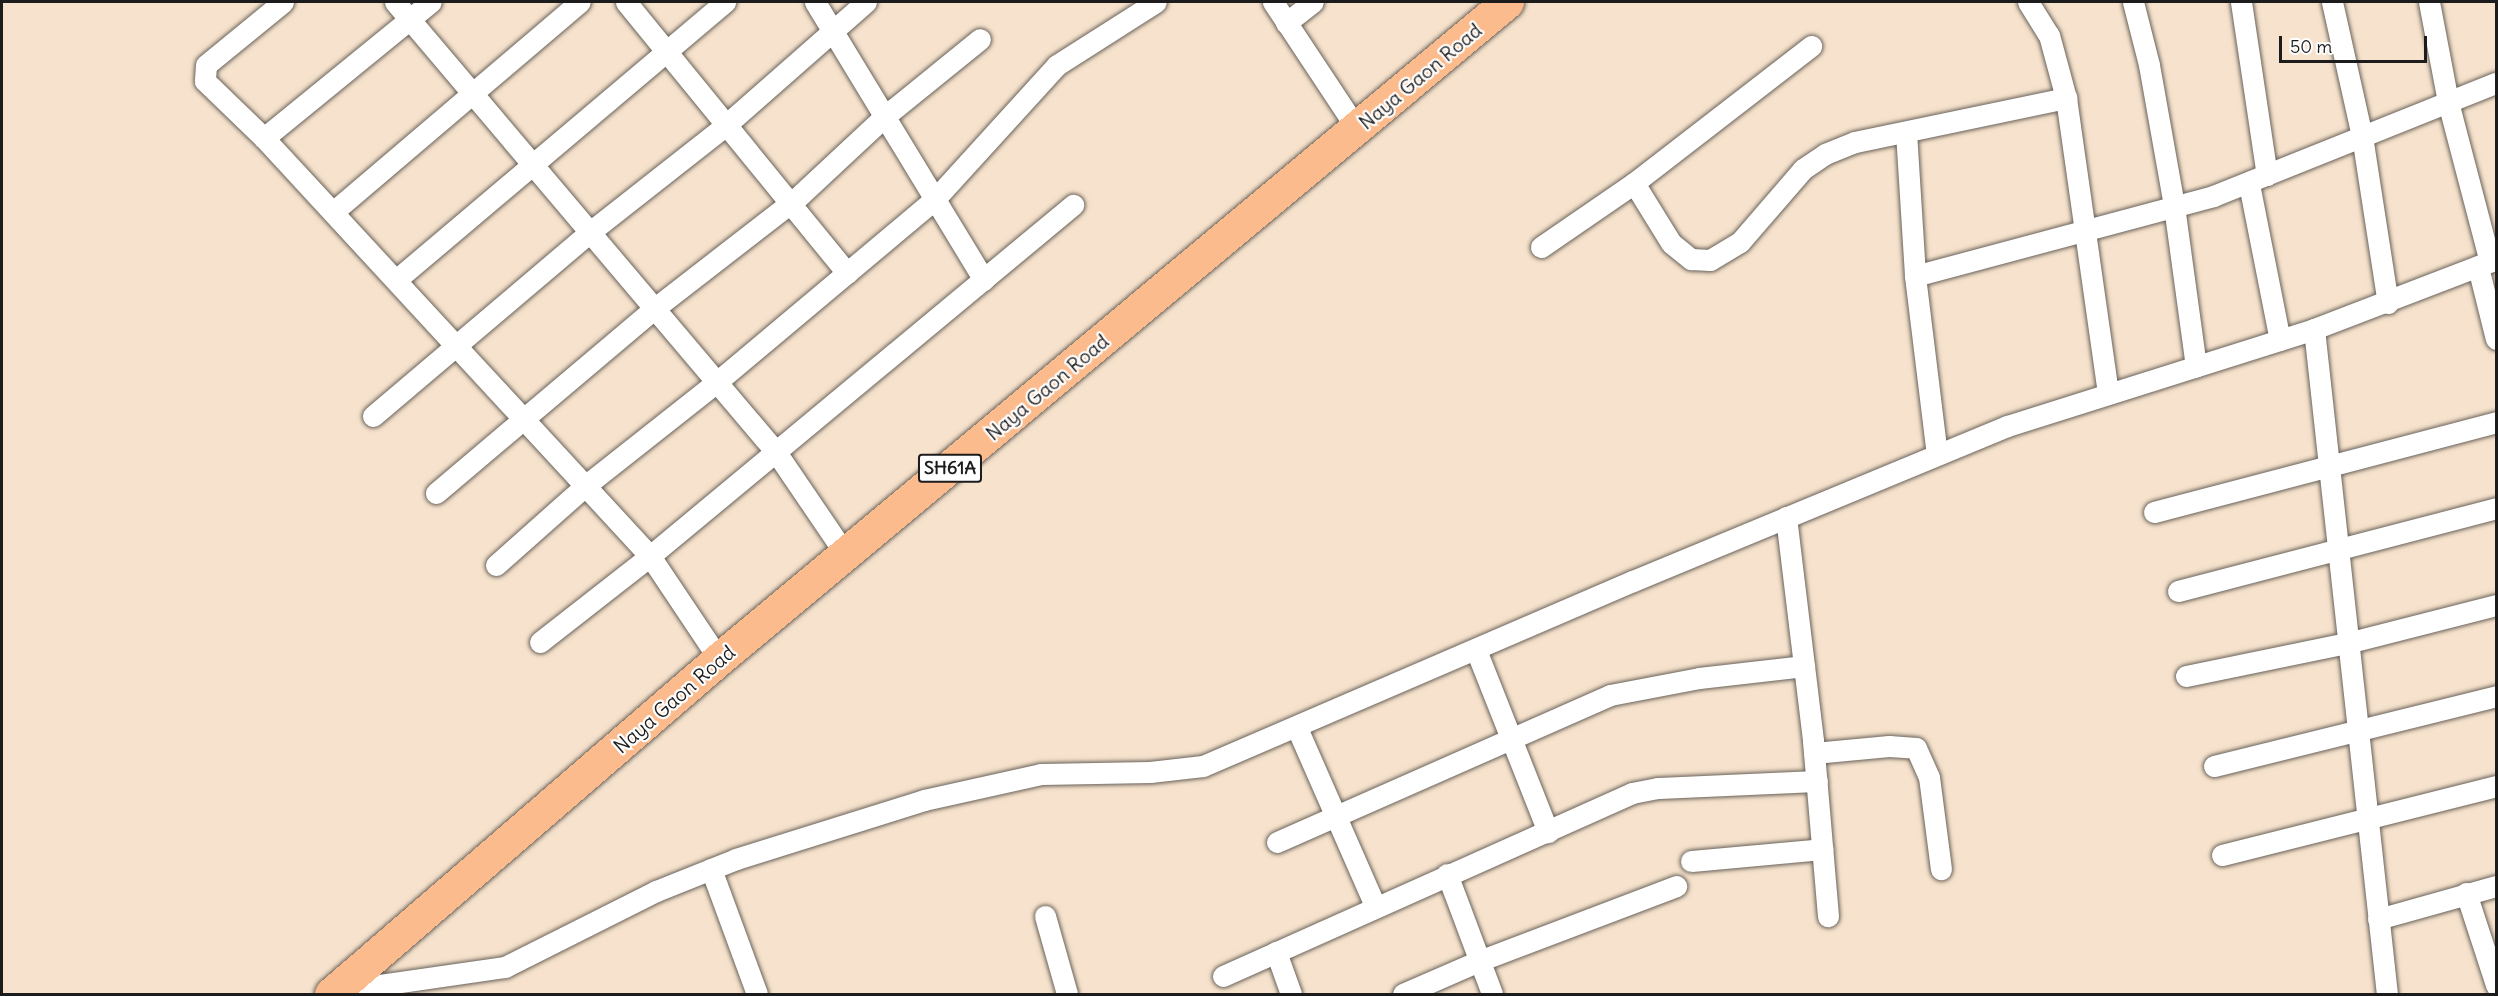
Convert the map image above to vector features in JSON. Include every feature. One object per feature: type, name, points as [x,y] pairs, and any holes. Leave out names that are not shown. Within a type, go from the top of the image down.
[{"type":"main road","name":"Naya Gaon Road","points":[[336,990],[719,659],[1357,129],[1504,3]]},
{"type":"street","points":[[283,2],[206,65],[203,72],[205,81],[264,138],[650,556],[719,659]]},
{"type":"street","points":[[395,2],[776,452],[846,555]]},
{"type":"street","points":[[264,138],[431,2]]},
{"type":"street","points":[[333,212],[580,2]]},
{"type":"street","points":[[626,2],[847,273]]},
{"type":"street","points":[[396,280],[725,2]]},
{"type":"street","points":[[815,2],[984,280]]},
{"type":"street","points":[[373,416],[590,232],[727,124],[866,2]]},
{"type":"street","points":[[496,565],[585,486],[718,381],[935,199],[1057,65],[1156,2]]},
{"type":"street","points":[[1273,2],[1357,129]]},
{"type":"street","points":[[1286,23],[1313,2]]},
{"type":"street","points":[[2028,2],[2049,35],[2066,98],[2108,393]]},
{"type":"street","points":[[2133,2],[2149,66],[2174,206],[2196,366]]},
{"type":"street","points":[[2241,2],[2258,180],[2280,340]]},
{"type":"street","points":[[2332,2],[2362,136],[2388,303]]},
{"type":"street","points":[[2429,2],[2448,102],[2488,263],[2496,339]]},
{"type":"street","points":[[436,493],[655,308],[790,203],[885,116],[980,39]]},
{"type":"street","points":[[1541,247],[1634,183],[1811,46]]},
{"type":"street","points":[[1915,276],[2174,206],[2258,180],[2496,83]]},
{"type":"street","points":[[1634,183],[1671,243],[1691,259],[1710,260],[1729,252],[1803,169],[1825,154],[1855,142],[2066,98]]},
{"type":"street","points":[[1906,132],[1915,276],[1936,455]]},
{"type":"street","points":[[540,642],[650,556],[1073,205]]},
{"type":"street","points":[[336,990],[505,967],[656,891],[711,869],[924,800],[1041,774],[1150,772],[1203,766],[1936,455],[2062,406],[2314,329],[2388,303],[2488,263]]},
{"type":"street","points":[[2314,329],[2327,464],[2387,994]]},
{"type":"street","points":[[2154,512],[2327,464],[2496,422]]},
{"type":"street","points":[[2178,591],[2496,508]]},
{"type":"street","points":[[1786,518],[1814,753],[1828,916]]},
{"type":"street","points":[[2186,676],[2348,643],[2496,605]]},
{"type":"street","points":[[1476,650],[1548,831]]},
{"type":"street","points":[[1277,842],[1510,737],[1610,695],[1646,686],[1804,666]]},
{"type":"street","points":[[2214,766],[2496,696]]},
{"type":"street","points":[[1297,728],[1375,906]]},
{"type":"street","points":[[1814,753],[1889,746],[1916,748],[1929,777],[1941,869]]},
{"type":"street","points":[[1223,976],[1375,906],[1632,793],[1658,788],[1816,781]]},
{"type":"street","points":[[2222,855],[2367,822],[2496,786]]},
{"type":"street","points":[[1691,861],[1822,849]]},
{"type":"street","points":[[711,869],[757,994]]},
{"type":"street","points":[[1447,874],[1492,994]]},
{"type":"street","points":[[1403,994],[1479,961],[1676,886]]},
{"type":"street","points":[[2378,919],[2496,886]]},
{"type":"street","points":[[2466,893],[2496,985]]},
{"type":"street","points":[[1045,916],[1067,994]]},
{"type":"street","points":[[1276,952],[1291,994]]}]
